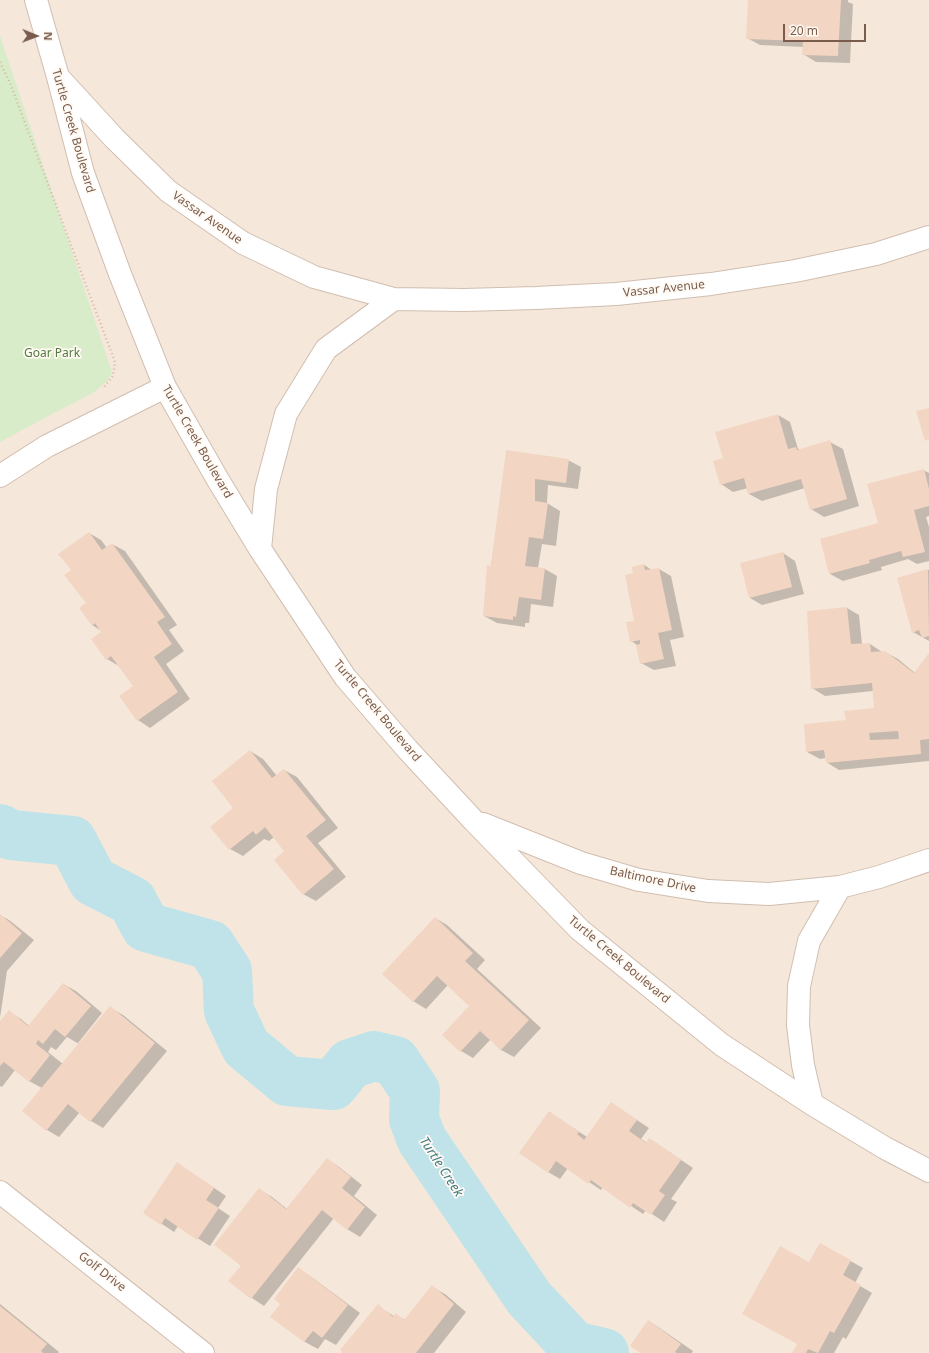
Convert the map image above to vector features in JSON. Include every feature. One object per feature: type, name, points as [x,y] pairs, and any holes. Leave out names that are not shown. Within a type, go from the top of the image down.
[{"type":"street","name":"Turtle Creek Boulevard","points":[[36,0],[58,77],[82,173],[165,387],[218,480],[260,549],[345,677],[408,750],[474,821],[580,930],[722,1045],[812,1104],[885,1148],[929,1171]]},
{"type":"street","name":"Vassar Avenue","points":[[58,77],[114,138],[168,191],[243,243],[314,277],[394,299],[464,300],[543,298],[616,294],[711,284],[795,271],[876,254],[929,236]]},
{"type":"street","points":[[260,549],[266,489],[286,414],[326,349],[394,299]]},
{"type":"street","points":[[0,476],[47,446],[165,387]]},
{"type":"street","name":"Baltimore Drive","points":[[474,821],[580,863],[639,880],[708,891],[769,894],[840,888],[879,877],[929,860]]},
{"type":"street","points":[[812,1104],[803,1065],[798,1024],[799,986],[809,941],[840,888]]},
{"type":"street","name":"Golf Drive","points":[[0,1192],[203,1353]]},
{"type":"path","points":[[0,62],[10,83],[115,362],[113,376],[99,391]]},
{"type":"shaded area","points":[[0,0],[929,0],[929,1353],[0,1353]]},
{"type":"green space","name":"Goar Park","points":[[0,36],[112,372],[108,380],[93,393],[0,442]]},
{"type":"building","points":[[748,0],[841,0],[838,56],[802,55],[803,41],[746,39]]},
{"type":"building","points":[[929,408],[929,439],[925,441],[916,411]]},
{"type":"building","points":[[778,414],[788,449],[796,447],[797,450],[830,440],[847,499],[810,510],[801,479],[748,494],[744,478],[720,485],[713,461],[723,458],[715,432]]},
{"type":"building","points":[[506,450],[569,459],[566,483],[535,479],[535,501],[548,503],[543,539],[529,537],[525,566],[545,568],[541,600],[519,597],[516,617],[513,616],[513,620],[483,616],[487,565],[491,566]]},
{"type":"building","points":[[924,469],[929,489],[929,506],[914,510],[925,552],[903,557],[901,551],[869,560],[870,563],[829,574],[820,539],[878,523],[867,484]]},
{"type":"building","points":[[89,532],[102,550],[112,543],[165,617],[157,622],[172,644],[154,657],[178,692],[137,721],[119,696],[133,686],[111,656],[106,660],[91,639],[101,632],[95,623],[92,626],[79,608],[86,603],[64,575],[71,570],[58,554]]},
{"type":"building","points":[[783,552],[792,587],[749,598],[740,563]]},
{"type":"building","points":[[644,564],[645,570],[659,568],[672,630],[658,633],[664,659],[640,664],[636,645],[640,644],[640,640],[630,642],[626,622],[634,621],[625,575],[633,573],[632,567]]},
{"type":"building","points":[[928,569],[929,636],[922,638],[919,630],[912,633],[897,578]]},
{"type":"building","points":[[847,607],[851,644],[870,643],[871,652],[885,651],[914,673],[929,653],[929,739],[920,740],[921,754],[826,763],[824,750],[806,752],[804,724],[846,720],[844,711],[874,708],[872,683],[811,689],[807,611]],"holes":[[[898,731],[899,739],[870,740],[869,733]]]},
{"type":"building","points":[[250,750],[272,778],[284,769],[326,820],[306,836],[334,869],[303,895],[274,860],[284,851],[265,827],[256,835],[253,831],[229,850],[210,827],[233,808],[212,781]]},
{"type":"building","points":[[0,914],[22,933],[0,958]]},
{"type":"building","points":[[435,917],[473,953],[465,961],[529,1020],[501,1050],[480,1031],[460,1052],[442,1035],[469,1006],[437,976],[413,1002],[382,974]]},
{"type":"building","points":[[63,983],[91,1006],[65,1037],[55,1029],[43,1044],[38,1040],[36,1044],[50,1055],[29,1082],[4,1062],[0,1066],[0,1021],[9,1010],[28,1026]]},
{"type":"building","points":[[110,1006],[155,1043],[90,1122],[68,1104],[46,1131],[22,1111]]},
{"type":"building","points":[[611,1102],[637,1120],[629,1131],[646,1143],[649,1138],[681,1160],[659,1191],[665,1195],[651,1215],[633,1203],[630,1208],[591,1180],[588,1184],[556,1161],[548,1173],[519,1153],[549,1111],[579,1132],[577,1134],[584,1140]]},
{"type":"building","points":[[327,1158],[351,1177],[342,1188],[365,1207],[347,1230],[322,1210],[251,1299],[228,1281],[241,1266],[214,1245],[259,1188],[286,1209]]},
{"type":"building","points":[[177,1162],[214,1188],[206,1200],[219,1208],[197,1240],[165,1218],[161,1225],[143,1213]]},
{"type":"building","points":[[820,1243],[851,1260],[843,1275],[861,1285],[834,1333],[830,1331],[818,1353],[808,1349],[806,1353],[792,1353],[797,1344],[742,1314],[780,1246],[809,1262]]},
{"type":"building","points":[[298,1267],[348,1305],[322,1338],[313,1331],[304,1342],[270,1317],[280,1304],[274,1299]]},
{"type":"building","points":[[432,1285],[454,1304],[416,1353],[343,1353],[340,1350],[378,1304],[393,1317],[396,1313],[404,1320]]},
{"type":"building","points":[[0,1306],[47,1344],[41,1351],[43,1353],[0,1353]]},
{"type":"building","points":[[648,1320],[681,1344],[675,1352],[677,1353],[640,1353],[630,1346]]},
{"type":"waterway","name":"Turtle Creek","points":[[0,829],[11,835],[72,841],[93,881],[132,901],[146,927],[210,945],[227,971],[229,1011],[246,1047],[287,1081],[333,1085],[350,1064],[374,1056],[395,1061],[415,1091],[414,1119],[422,1140],[529,1298],[574,1346],[604,1353]]}]
